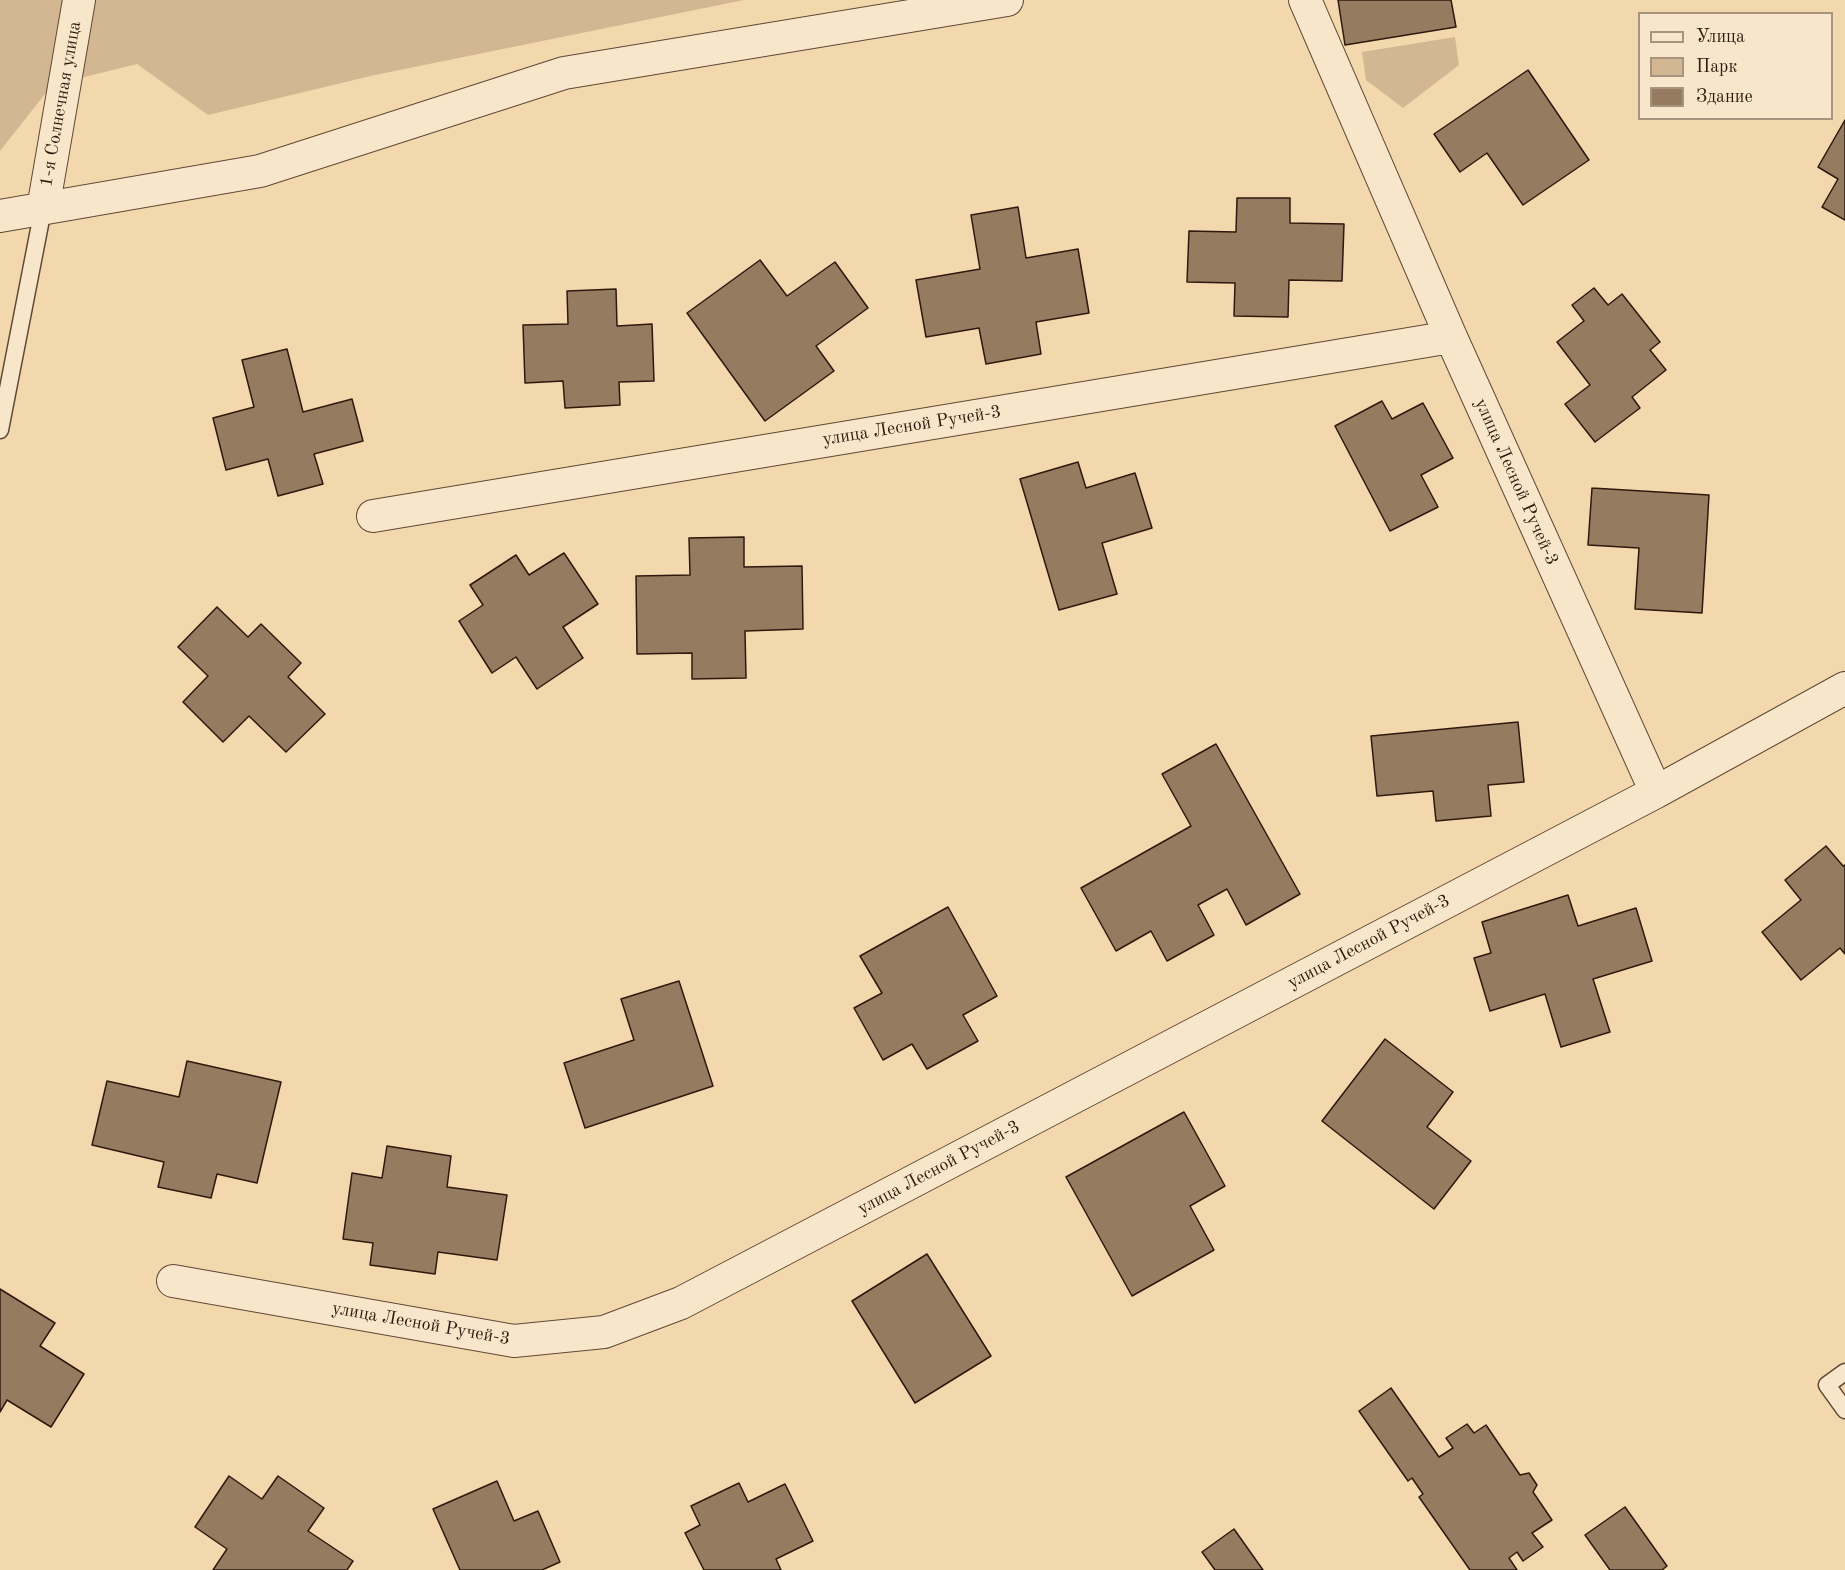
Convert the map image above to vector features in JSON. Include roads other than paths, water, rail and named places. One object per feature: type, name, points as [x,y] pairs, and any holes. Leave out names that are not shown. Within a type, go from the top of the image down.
[{"type":"street","name":"1-я Солнечная улица","points":[[43,209],[79,0]]},
{"type":"street","points":[[0,216],[260,171],[564,73],[1006,0]]},
{"type":"street","name":"улица Лесной Ручей-3","points":[[1305,0],[1451,337],[1656,792]]},
{"type":"street","name":"улица Лесной Ручей-3","points":[[373,516],[1451,337]]},
{"type":"street","name":"улица Лесной Ручей-3","points":[[173,1281],[514,1341],[604,1332],[681,1303],[1656,792],[1845,688]]},
{"type":"lane","points":[[0,430],[43,209]]},
{"type":"lane","points":[[1845,1372],[1827,1385],[1845,1410]]}]
